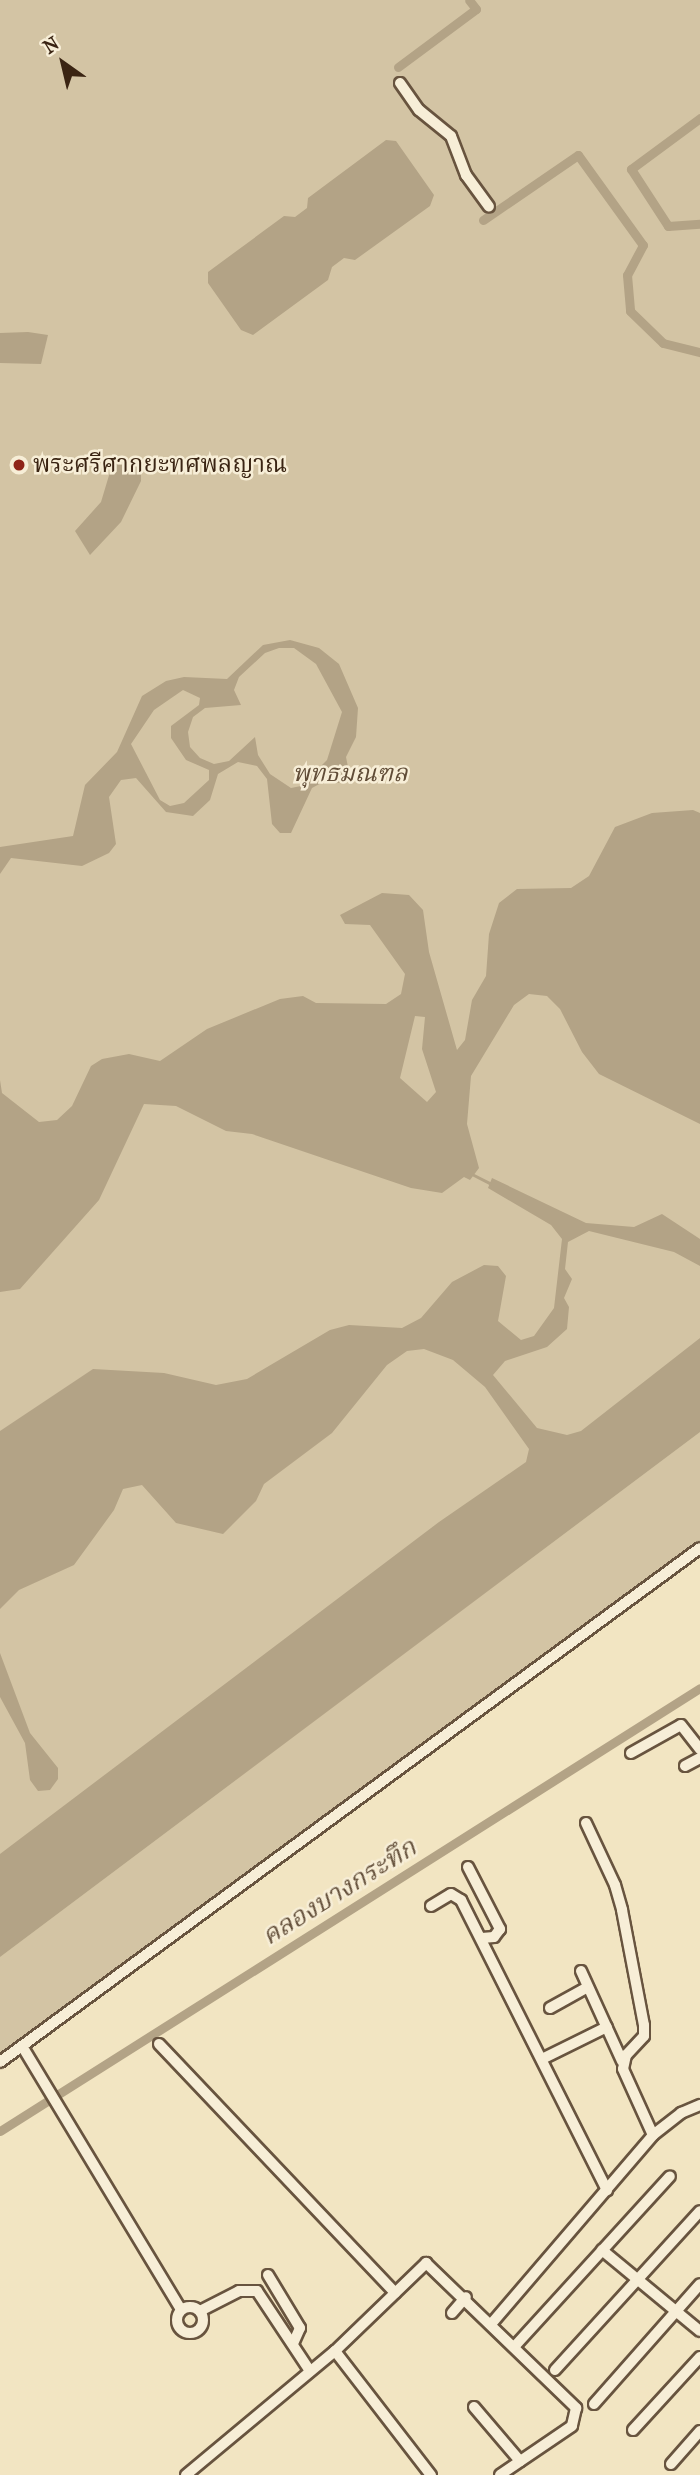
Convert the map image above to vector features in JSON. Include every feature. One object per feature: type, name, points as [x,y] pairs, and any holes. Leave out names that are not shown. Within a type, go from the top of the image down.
[{"type":"street","points":[[400,83],[419,110],[451,136],[466,175],[489,207]]},
{"type":"street","points":[[0,2062],[700,1548]]},
{"type":"street","points":[[631,1753],[673,1726],[686,1728],[698,1743]]},
{"type":"street","points":[[685,1766],[700,1758]]},
{"type":"street","points":[[586,1823],[615,1885],[644,2025],[640,2043],[622,2061]]},
{"type":"street","points":[[468,1867],[500,1929],[494,1937],[482,1938]]},
{"type":"street","points":[[431,1906],[456,1895],[482,1938],[544,2058],[607,2190]]},
{"type":"street","points":[[581,1971],[653,2135]]},
{"type":"street","points":[[550,2008],[589,1987]]},
{"type":"street","points":[[544,2058],[607,2027]]},
{"type":"street","points":[[159,2044],[395,2293]]},
{"type":"street","points":[[22,2046],[181,2310]]},
{"type":"street","points":[[492,2323],[653,2135],[700,2105]]},
{"type":"street","points":[[514,2347],[670,2176]]},
{"type":"street","points":[[555,2370],[700,2211]]},
{"type":"street","points":[[602,2250],[637,2282],[677,2310],[700,2331]]},
{"type":"street","points":[[186,2475],[335,2351],[426,2263],[466,2297],[571,2401],[578,2414],[572,2426],[500,2475]]},
{"type":"street","points":[[268,2275],[300,2328],[293,2344]]},
{"type":"street","points":[[594,2404],[700,2284]]},
{"type":"street","points":[[200,2311],[203,2318],[198,2330],[185,2333],[176,2322],[181,2310],[187,2307],[200,2311],[239,2291],[257,2291],[310,2371]]},
{"type":"street","points":[[452,2313],[466,2297]]},
{"type":"street","points":[[335,2351],[431,2475]]},
{"type":"street","points":[[633,2430],[700,2357]]},
{"type":"street","points":[[474,2407],[520,2461]]},
{"type":"street","points":[[671,2464],[700,2431]]},
{"type":"green space","name":"พุทธมณฑล","points":[[0,0],[700,0],[700,1549],[0,2064]]},
{"type":"shaded area","points":[[386,140],[396,141],[434,195],[430,206],[355,260],[344,258],[332,267],[328,280],[253,335],[241,330],[208,283],[208,272],[284,216],[295,217],[307,208],[308,198]]},
{"type":"shaded area","points":[[28,332],[48,335],[41,364],[0,363],[0,333]]},
{"type":"shaded area","points":[[113,462],[141,463],[141,481],[121,522],[90,555],[75,531],[101,502]]},
{"type":"shaded area","points":[[290,640],[319,648],[339,664],[358,708],[356,737],[346,757],[349,772],[339,783],[325,781],[312,788],[291,833],[280,833],[272,824],[267,779],[257,766],[238,762],[218,774],[210,800],[193,816],[166,812],[136,778],[121,780],[109,797],[116,844],[109,853],[82,866],[11,858],[0,874],[0,847],[73,836],[85,785],[117,752],[142,696],[166,681],[184,677],[227,679],[263,645]],"holes":[[[279,648],[294,648],[316,664],[342,712],[327,760],[301,786],[291,788],[270,774],[258,755],[255,737],[229,761],[214,764],[200,758],[190,747],[188,732],[193,717],[205,708],[241,705],[234,690],[239,677],[265,653]],[[183,690],[200,698],[199,705],[171,726],[171,738],[186,760],[209,770],[209,780],[184,803],[170,806],[160,800],[131,744],[154,710]]]},
{"type":"shaded area","points":[[693,810],[700,813],[700,1124],[599,1074],[582,1052],[560,1009],[547,996],[529,994],[514,1005],[471,1076],[467,1124],[479,1168],[470,1180],[464,1177],[442,1193],[411,1188],[252,1134],[226,1131],[176,1106],[144,1104],[99,1200],[20,1289],[0,1292],[0,1080],[2,1093],[39,1122],[57,1120],[72,1106],[91,1066],[102,1059],[129,1054],[160,1061],[207,1029],[280,999],[303,996],[316,1003],[386,1004],[401,994],[405,974],[370,925],[345,924],[340,915],[382,893],[409,895],[423,910],[429,952],[457,1050],[465,1040],[472,1000],[486,976],[489,934],[499,903],[517,889],[571,888],[589,876],[615,827],[652,813]],"holes":[[[415,1016],[425,1017],[422,1049],[436,1092],[427,1102],[400,1078]]]},
{"type":"shaded area","points":[[492,1178],[586,1223],[634,1227],[662,1214],[700,1239],[700,1266],[674,1252],[589,1231],[568,1242],[565,1269],[572,1279],[564,1298],[569,1307],[567,1329],[547,1347],[505,1361],[493,1375],[537,1428],[567,1435],[581,1431],[700,1338],[700,1432],[0,1957],[0,1854],[439,1522],[526,1462],[529,1449],[485,1387],[453,1360],[424,1349],[407,1351],[387,1365],[332,1433],[264,1484],[256,1501],[223,1534],[176,1523],[142,1485],[123,1489],[114,1510],[74,1565],[19,1590],[0,1609],[0,1431],[93,1369],[164,1373],[216,1385],[247,1379],[330,1330],[349,1325],[402,1328],[421,1318],[452,1282],[484,1265],[498,1266],[506,1276],[498,1321],[521,1340],[534,1336],[554,1308],[562,1239],[551,1225],[488,1188]]},
{"type":"shaded area","points":[[0,1653],[30,1733],[58,1768],[58,1779],[50,1790],[38,1791],[30,1780],[25,1743],[0,1697]]},
{"type":"waterway","points":[[398,67],[476,9],[469,0]]},
{"type":"waterway","points":[[700,118],[631,169],[668,226],[700,224]]},
{"type":"waterway","points":[[483,220],[578,155],[643,245],[627,275],[630,311],[663,343],[700,352]]},
{"type":"waterway","points":[[474,1175],[490,1183]]},
{"type":"waterway","name":"คลองบางกระทึก","points":[[0,2131],[700,1688]]},
{"type":"place","name":"พระศรีศากยะทศพลญาณ","points":[[19,465]]}]
